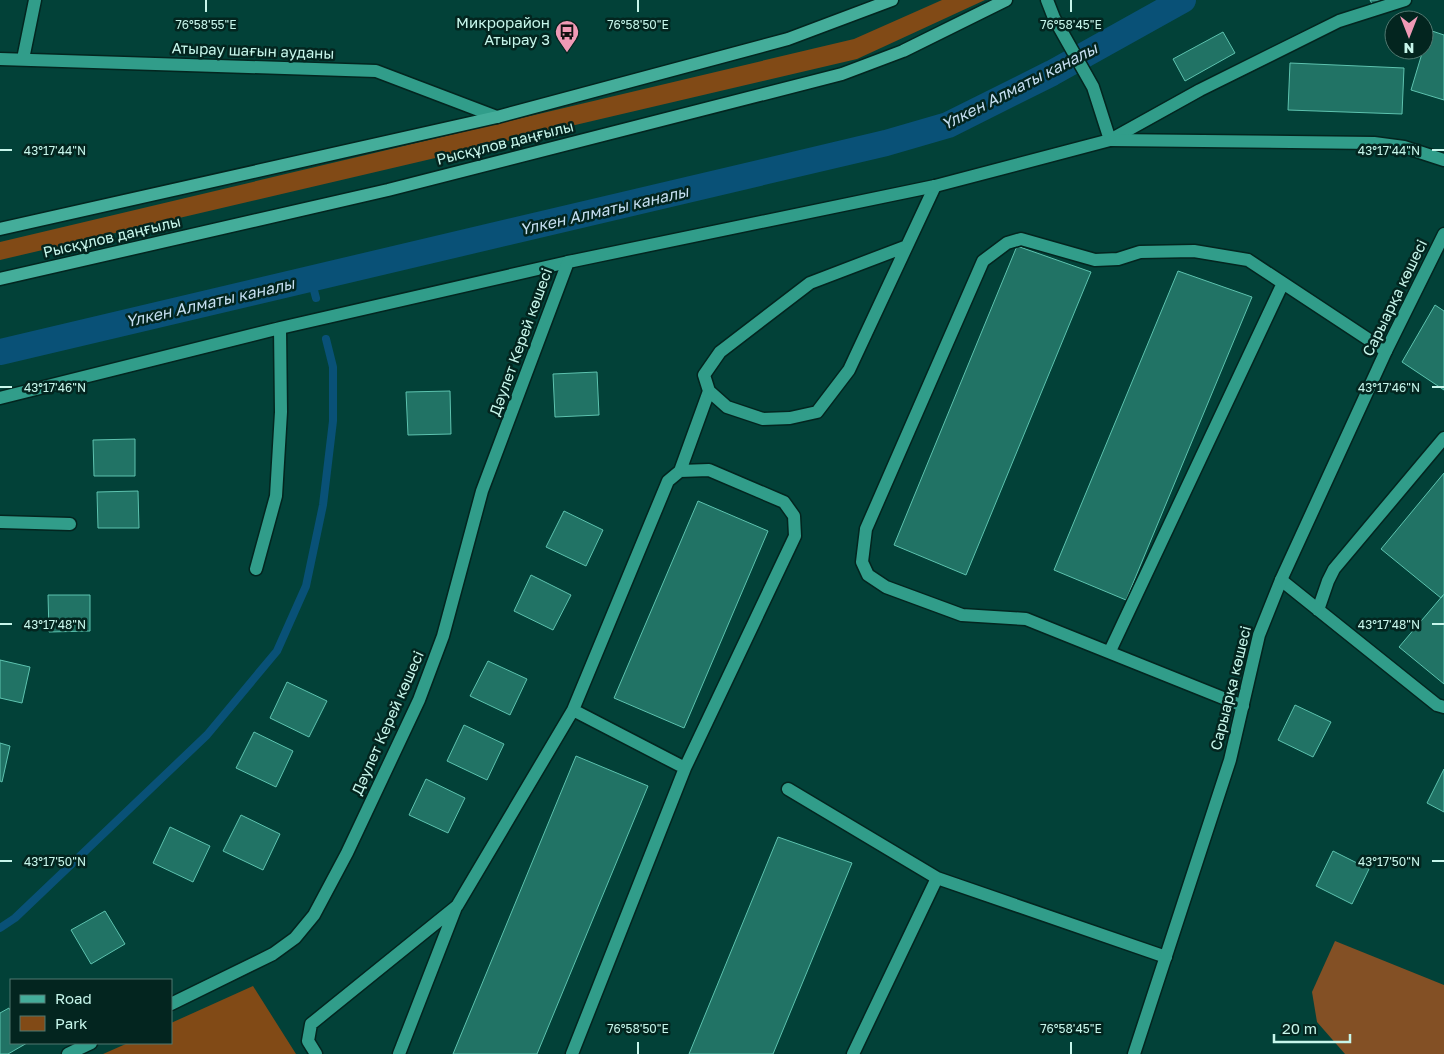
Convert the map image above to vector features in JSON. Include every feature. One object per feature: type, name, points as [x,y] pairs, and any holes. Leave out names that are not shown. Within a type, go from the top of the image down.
[{"type":"main road","name":"Рысқұлов даңғылы","points":[[0,229],[497,117],[788,39],[892,0]]},
{"type":"main road","name":"Рысқұлов даңғылы","points":[[0,280],[388,190],[842,74],[903,51],[1006,0]]},
{"type":"street","points":[[23,59],[35,0]]},
{"type":"street","points":[[1047,0],[1054,18],[1093,87],[1110,140]]},
{"type":"street","points":[[0,398],[280,328],[568,262],[935,186],[1110,140],[1200,90],[1339,21],[1405,0]]},
{"type":"street","name":"Атырау шағын ауданы","points":[[0,59],[376,71],[497,117]]},
{"type":"street","points":[[1110,140],[1374,143],[1404,147],[1444,160]]},
{"type":"street","points":[[907,246],[810,283],[720,352],[704,375],[709,391],[727,407],[763,419],[790,418],[817,412],[849,370],[907,246],[935,186]]},
{"type":"street","name":"Сарыарқа көшесі","points":[[1134,1054],[1230,760],[1259,636],[1281,580],[1386,352],[1444,234]]},
{"type":"street","points":[[1242,706],[1110,651],[1026,619],[962,615],[894,590],[868,574],[862,562],[866,529],[983,261],[1007,243],[1021,239],[1095,260],[1118,259],[1140,252],[1194,251],[1248,260],[1386,352]]},
{"type":"street","name":"Дәулет Керей көшесі","points":[[172,1004],[273,954],[295,938],[314,915],[347,852],[419,700],[443,636],[482,491],[568,262]]},
{"type":"street","points":[[1110,651],[1283,283]]},
{"type":"street","points":[[256,568],[276,496],[281,412],[280,328]]},
{"type":"street","points":[[399,1054],[457,906],[573,710],[668,481],[680,471],[709,391]]},
{"type":"street","points":[[1318,610],[1334,569],[1444,438]]},
{"type":"street","points":[[572,1054],[685,768],[795,536],[794,516],[784,502],[709,470],[680,471]]},
{"type":"street","points":[[0,522],[70,524]]},
{"type":"street","points":[[1281,580],[1437,705],[1444,708]]},
{"type":"street","points":[[573,710],[685,768]]},
{"type":"street","points":[[788,789],[937,878],[1166,957]]},
{"type":"street","points":[[854,1054],[937,878]]},
{"type":"street","points":[[316,1054],[308,1042],[311,1024],[457,906]]},
{"type":"street","points":[[68,1054],[89,1044]]},
{"type":"green space","points":[[942,0],[985,0],[857,59],[0,260],[0,242],[854,39]]},
{"type":"green space","points":[[253,986],[296,1054],[103,1054],[126,1044],[172,1044],[172,1023]]},
{"type":"shaded area","points":[[1335,941],[1444,985],[1444,1054],[1345,1054],[1317,1022],[1312,992]]},
{"type":"building","points":[[1370,0],[1394,0],[1376,11]]},
{"type":"building","points":[[1223,32],[1235,53],[1185,81],[1173,59]]},
{"type":"building","points":[[1434,32],[1444,35],[1444,100],[1411,90],[1420,60],[1434,60]]},
{"type":"building","points":[[1290,63],[1404,68],[1402,114],[1288,110]]},
{"type":"building","points":[[1017,246],[1091,272],[966,575],[894,545]]},
{"type":"building","points":[[1178,271],[1252,297],[1126,600],[1054,570]]},
{"type":"building","points":[[1435,305],[1444,311],[1444,390],[1402,362]]},
{"type":"building","points":[[597,372],[599,415],[555,417],[553,374]]},
{"type":"building","points":[[450,391],[451,434],[408,435],[406,392]]},
{"type":"building","points":[[135,439],[135,476],[94,476],[93,440]]},
{"type":"building","points":[[1444,473],[1444,594],[1441,598],[1381,549]]},
{"type":"building","points":[[138,491],[139,528],[98,528],[97,492]]},
{"type":"building","points":[[698,501],[768,531],[684,728],[614,698]]},
{"type":"building","points":[[564,511],[603,530],[586,566],[546,547]]},
{"type":"building","points":[[531,575],[571,595],[553,630],[514,611]]},
{"type":"building","points":[[1444,594],[1444,684],[1399,647]]},
{"type":"building","points":[[48,595],[90,595],[90,631],[49,632]]},
{"type":"building","points":[[0,660],[30,667],[22,703],[0,698]]},
{"type":"building","points":[[488,661],[527,679],[510,715],[470,696]]},
{"type":"building","points":[[287,682],[327,701],[309,737],[270,718]]},
{"type":"building","points":[[1295,705],[1331,722],[1313,757],[1278,740]]},
{"type":"building","points":[[464,725],[504,744],[487,780],[447,761]]},
{"type":"building","points":[[254,732],[293,751],[276,787],[236,768]]},
{"type":"building","points":[[0,743],[10,746],[2,782],[0,781]]},
{"type":"building","points":[[576,756],[648,786],[537,1054],[453,1054]]},
{"type":"building","points":[[1444,769],[1444,812],[1427,803]]},
{"type":"building","points":[[426,779],[465,798],[448,833],[409,815]]},
{"type":"building","points":[[241,815],[280,834],[263,870],[223,851]]},
{"type":"building","points":[[170,827],[210,846],[193,882],[153,863]]},
{"type":"building","points":[[778,837],[852,863],[773,1054],[689,1054]]},
{"type":"building","points":[[1333,851],[1369,869],[1352,904],[1316,886]]},
{"type":"building","points":[[105,911],[125,944],[91,964],[71,930]]},
{"type":"building","points":[[9,1008],[10,1010],[10,1044],[25,1044],[8,1054],[0,1054],[0,1013]]},
{"type":"waterway","name":"Үлкен Алматы каналы","points":[[0,352],[886,143],[948,125],[1052,73],[1183,0]]},
{"type":"waterway","points":[[311,279],[316,298]]},
{"type":"waterway","points":[[0,928],[15,918],[207,735],[277,651],[306,586],[323,505],[333,421],[333,367],[326,339]]},
{"type":"place","name":"Микрорайон Атырау 3","points":[[567,53]]}]
